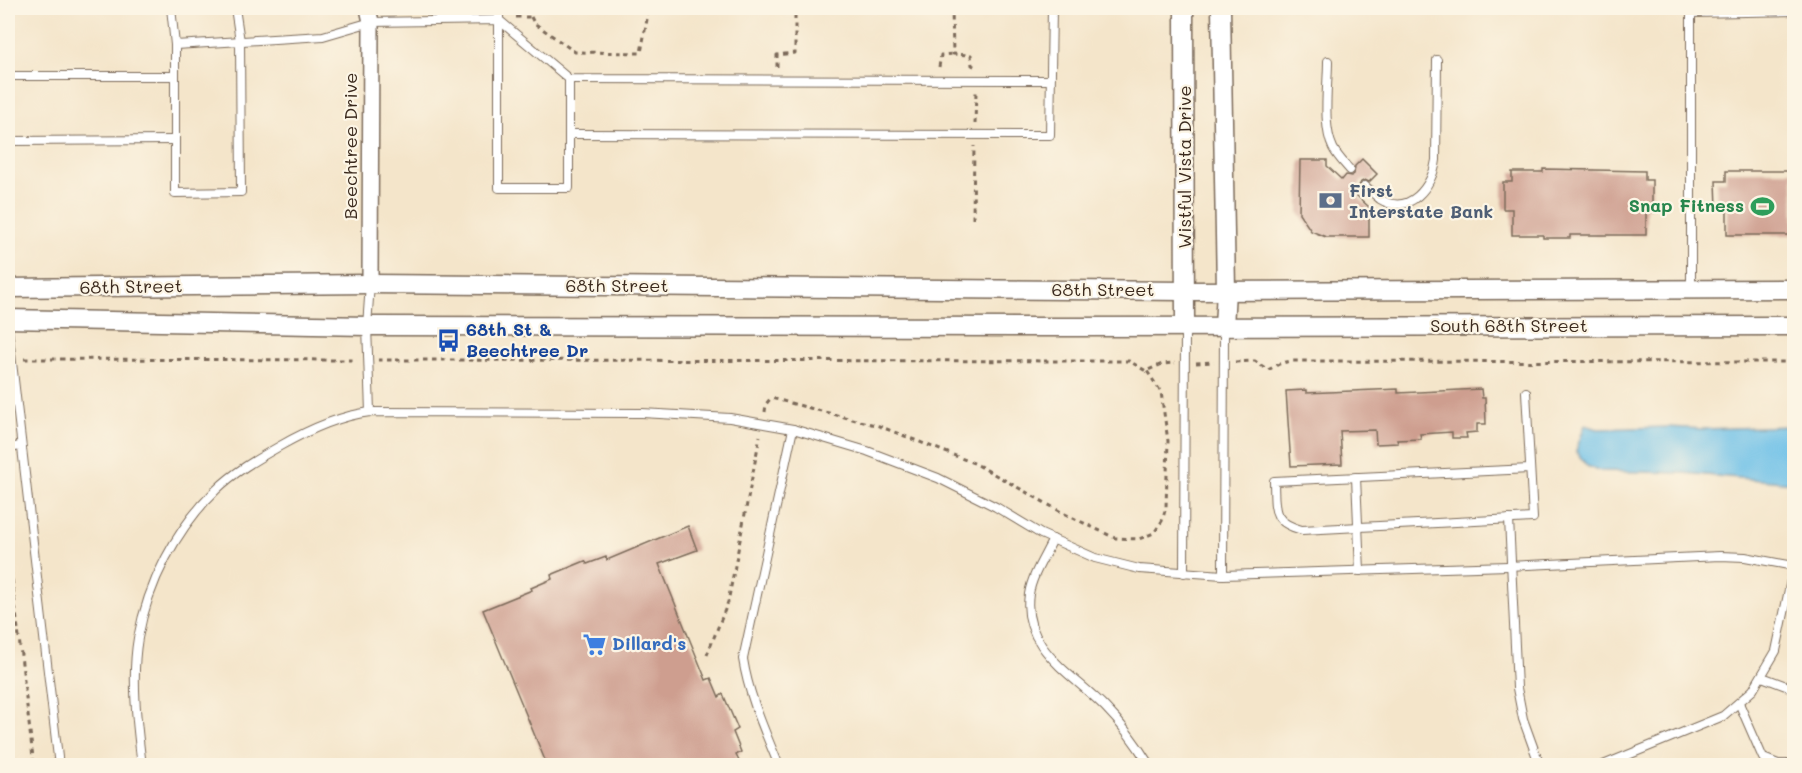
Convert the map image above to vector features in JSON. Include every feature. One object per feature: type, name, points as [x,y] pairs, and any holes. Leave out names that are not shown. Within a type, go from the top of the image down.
[{"type":"street","name":"Wistful Vista Drive","points":[[1184,8],[1185,327]]},
{"type":"street","points":[[1221,8],[1226,290],[1224,327]]},
{"type":"street","name":"Beechtree Drive","points":[[369,15],[370,284]]},
{"type":"street","name":"68th Street","points":[[8,288],[370,284],[1226,290]]},
{"type":"street","name":"South 68th Street","points":[[1226,290],[1794,289]]},
{"type":"street","name":"68th Street","points":[[8,319],[367,326],[1224,327]]},
{"type":"street","name":"South 68th Street","points":[[1224,327],[1794,326]]},
{"type":"lane","points":[[171,8],[175,45],[175,193],[241,192],[240,41],[235,8]]},
{"type":"lane","points":[[499,8],[499,188],[569,188],[568,79]]},
{"type":"lane","points":[[569,134],[1050,135],[1052,8]]},
{"type":"lane","points":[[1691,289],[1691,10],[1794,11]]},
{"type":"lane","points":[[175,45],[323,36],[369,15],[499,20],[568,79],[1050,81]]},
{"type":"lane","points":[[1365,186],[1381,200],[1405,203],[1415,199],[1431,181],[1435,173],[1436,160],[1437,60]]},
{"type":"lane","points":[[1328,61],[1329,134],[1336,153],[1350,171]]},
{"type":"lane","points":[[8,76],[175,76]]},
{"type":"lane","points":[[8,141],[175,140]]},
{"type":"lane","points":[[370,284],[367,326],[370,412]]},
{"type":"lane","points":[[1184,573],[1185,327]]},
{"type":"lane","points":[[1223,575],[1224,327]]},
{"type":"lane","points":[[8,328],[59,765]]},
{"type":"lane","points":[[1526,392],[1533,518],[1302,530],[1278,519],[1274,500],[1274,481],[1530,469]]},
{"type":"lane","points":[[142,765],[135,683],[138,639],[149,595],[186,524],[217,489],[260,458],[302,434],[351,415],[370,412],[642,413],[730,418],[793,429],[867,451],[938,478],[1053,539],[1095,558],[1139,569],[1223,575],[1720,556],[1745,557],[1794,566],[1776,651],[1753,690],[1723,716],[1601,765]]},
{"type":"lane","points":[[779,765],[757,713],[743,659],[793,429]]},
{"type":"lane","points":[[8,448],[21,446]]},
{"type":"lane","points":[[1356,477],[1360,571]]},
{"type":"lane","points":[[1509,519],[1517,688],[1523,719],[1540,765]]},
{"type":"lane","points":[[1053,539],[1032,581],[1028,596],[1033,630],[1046,653],[1105,707],[1150,765]]},
{"type":"lane","points":[[1762,677],[1794,689]]},
{"type":"lane","points":[[1739,703],[1763,758],[1778,764],[1794,764]]},
{"type":"path","points":[[531,8],[534,23],[574,52],[641,53],[649,8]]},
{"type":"path","points":[[777,80],[777,55],[795,53],[795,8]]},
{"type":"path","points":[[952,8],[953,54]]},
{"type":"path","points":[[938,69],[941,55],[953,54],[971,55],[972,65],[976,66],[973,219]]},
{"type":"path","points":[[11,359],[1129,361],[1146,370],[1162,364],[1255,361],[1268,370],[1290,361],[1794,362]]},
{"type":"path","points":[[8,544],[34,765]]},
{"type":"water","points":[[1585,425],[1598,429],[1794,426],[1794,483],[1684,473],[1601,471],[1587,466],[1576,451]]},
{"type":"building","name":"First Interstate Bank","points":[[1362,159],[1377,174],[1369,182],[1365,180],[1361,182],[1359,186],[1361,190],[1356,195],[1369,207],[1369,237],[1326,237],[1311,231],[1299,213],[1300,160],[1327,160],[1327,166],[1342,180],[1346,175],[1354,174],[1355,166]]},
{"type":"building","points":[[1543,169],[1645,171],[1645,180],[1652,180],[1652,207],[1646,207],[1646,235],[1570,235],[1570,238],[1543,238],[1543,235],[1512,235],[1512,209],[1503,209],[1503,182],[1512,182],[1512,172],[1543,172]]},
{"type":"building","points":[[1726,171],[1793,171],[1794,235],[1727,235],[1727,208],[1717,208],[1716,181],[1726,181]]},
{"type":"building","points":[[1398,389],[1398,393],[1481,389],[1482,398],[1485,398],[1486,424],[1477,424],[1477,432],[1466,433],[1467,438],[1452,438],[1452,432],[1420,434],[1421,439],[1397,440],[1398,443],[1376,444],[1375,430],[1340,431],[1342,464],[1291,466],[1286,391],[1306,390],[1306,393]]},
{"type":"building","name":"Dillard's","points":[[688,526],[697,550],[659,564],[706,680],[711,678],[719,697],[723,694],[738,729],[733,732],[741,752],[736,755],[741,765],[547,765],[483,610],[532,590],[531,588],[552,579],[551,575],[585,561],[587,564],[606,557],[607,560]]},
{"type":"place","name":"First Interstate Bank","points":[[1331,201]]},
{"type":"place","name":"Snap Fitness","points":[[1762,206]]},
{"type":"place","name":"68th St & Beechtree Dr","points":[[448,340]]},
{"type":"place","name":"Dillard's","points":[[594,644]]}]
